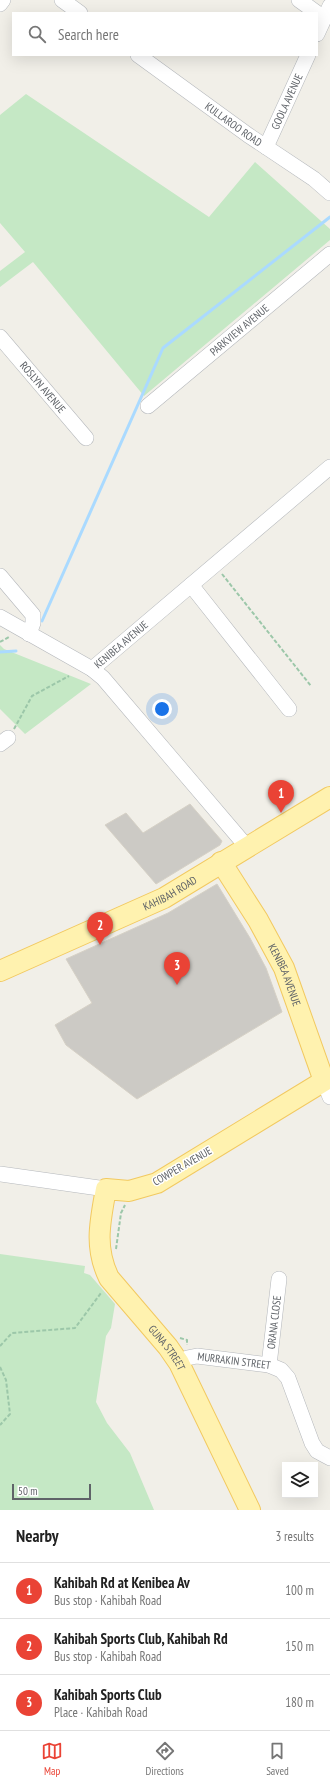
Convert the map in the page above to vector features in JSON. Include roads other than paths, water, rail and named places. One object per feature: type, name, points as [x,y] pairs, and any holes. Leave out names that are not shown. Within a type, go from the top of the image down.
[{"type":"main road","name":"KAHIBAH ROAD","points":[[0,971],[164,898],[221,862],[330,798]]},
{"type":"main road","name":"KENIBEA AVENUE","points":[[221,862],[258,920],[284,968],[327,1089]]},
{"type":"main road","name":"COWPER AVENUE","points":[[106,1189],[129,1191],[156,1183],[327,1089]]},
{"type":"main road","name":"GUNA STREET","points":[[106,1189],[99,1226],[100,1253],[103,1266],[111,1280],[168,1347],[179,1363],[250,1510]]},
{"type":"street","points":[[0,4],[3,0]]},
{"type":"street","points":[[62,0],[79,12]]},
{"type":"street","points":[[299,0],[322,13],[318,30]]},
{"type":"street","name":"KULLAROO ROAD","points":[[139,56],[266,147],[309,175],[330,193]]},
{"type":"street","name":"GOOLA AVENUE","points":[[266,147],[308,56]]},
{"type":"street","name":"PARKVIEW AVENUE","points":[[148,406],[330,254]]},
{"type":"street","name":"ROSLYN AVENUE","points":[[0,337],[86,438]]},
{"type":"street","name":"KENIBEA AVENUE","points":[[247,847],[112,688],[92,669],[330,467]]},
{"type":"street","points":[[0,576],[33,615],[33,623],[29,634]]},
{"type":"street","points":[[191,585],[289,709]]},
{"type":"street","points":[[0,618],[92,669]]},
{"type":"street","name":"COWPER AVENUE","points":[[0,1174],[106,1189]]},
{"type":"street","name":"ORANA CLOSE","points":[[269,1365],[279,1280]]},
{"type":"street","name":"MURRAKIN STREET","points":[[179,1363],[187,1358],[197,1356],[269,1365],[281,1370],[288,1378],[312,1443],[317,1451],[330,1458]]},
{"type":"waterway","points":[[42,621],[163,348],[330,217]]},
{"type":"waterway","points":[[0,652],[16,651]]},
{"type":"place","name":"Kahibah Rd at Kenibea Av","points":[[281,813]]},
{"type":"place","name":"Kahibah Sports Club, Kahibah Rd","points":[[100,945]]},
{"type":"place","name":"Kahibah Sports Club","points":[[177,985]]}]
